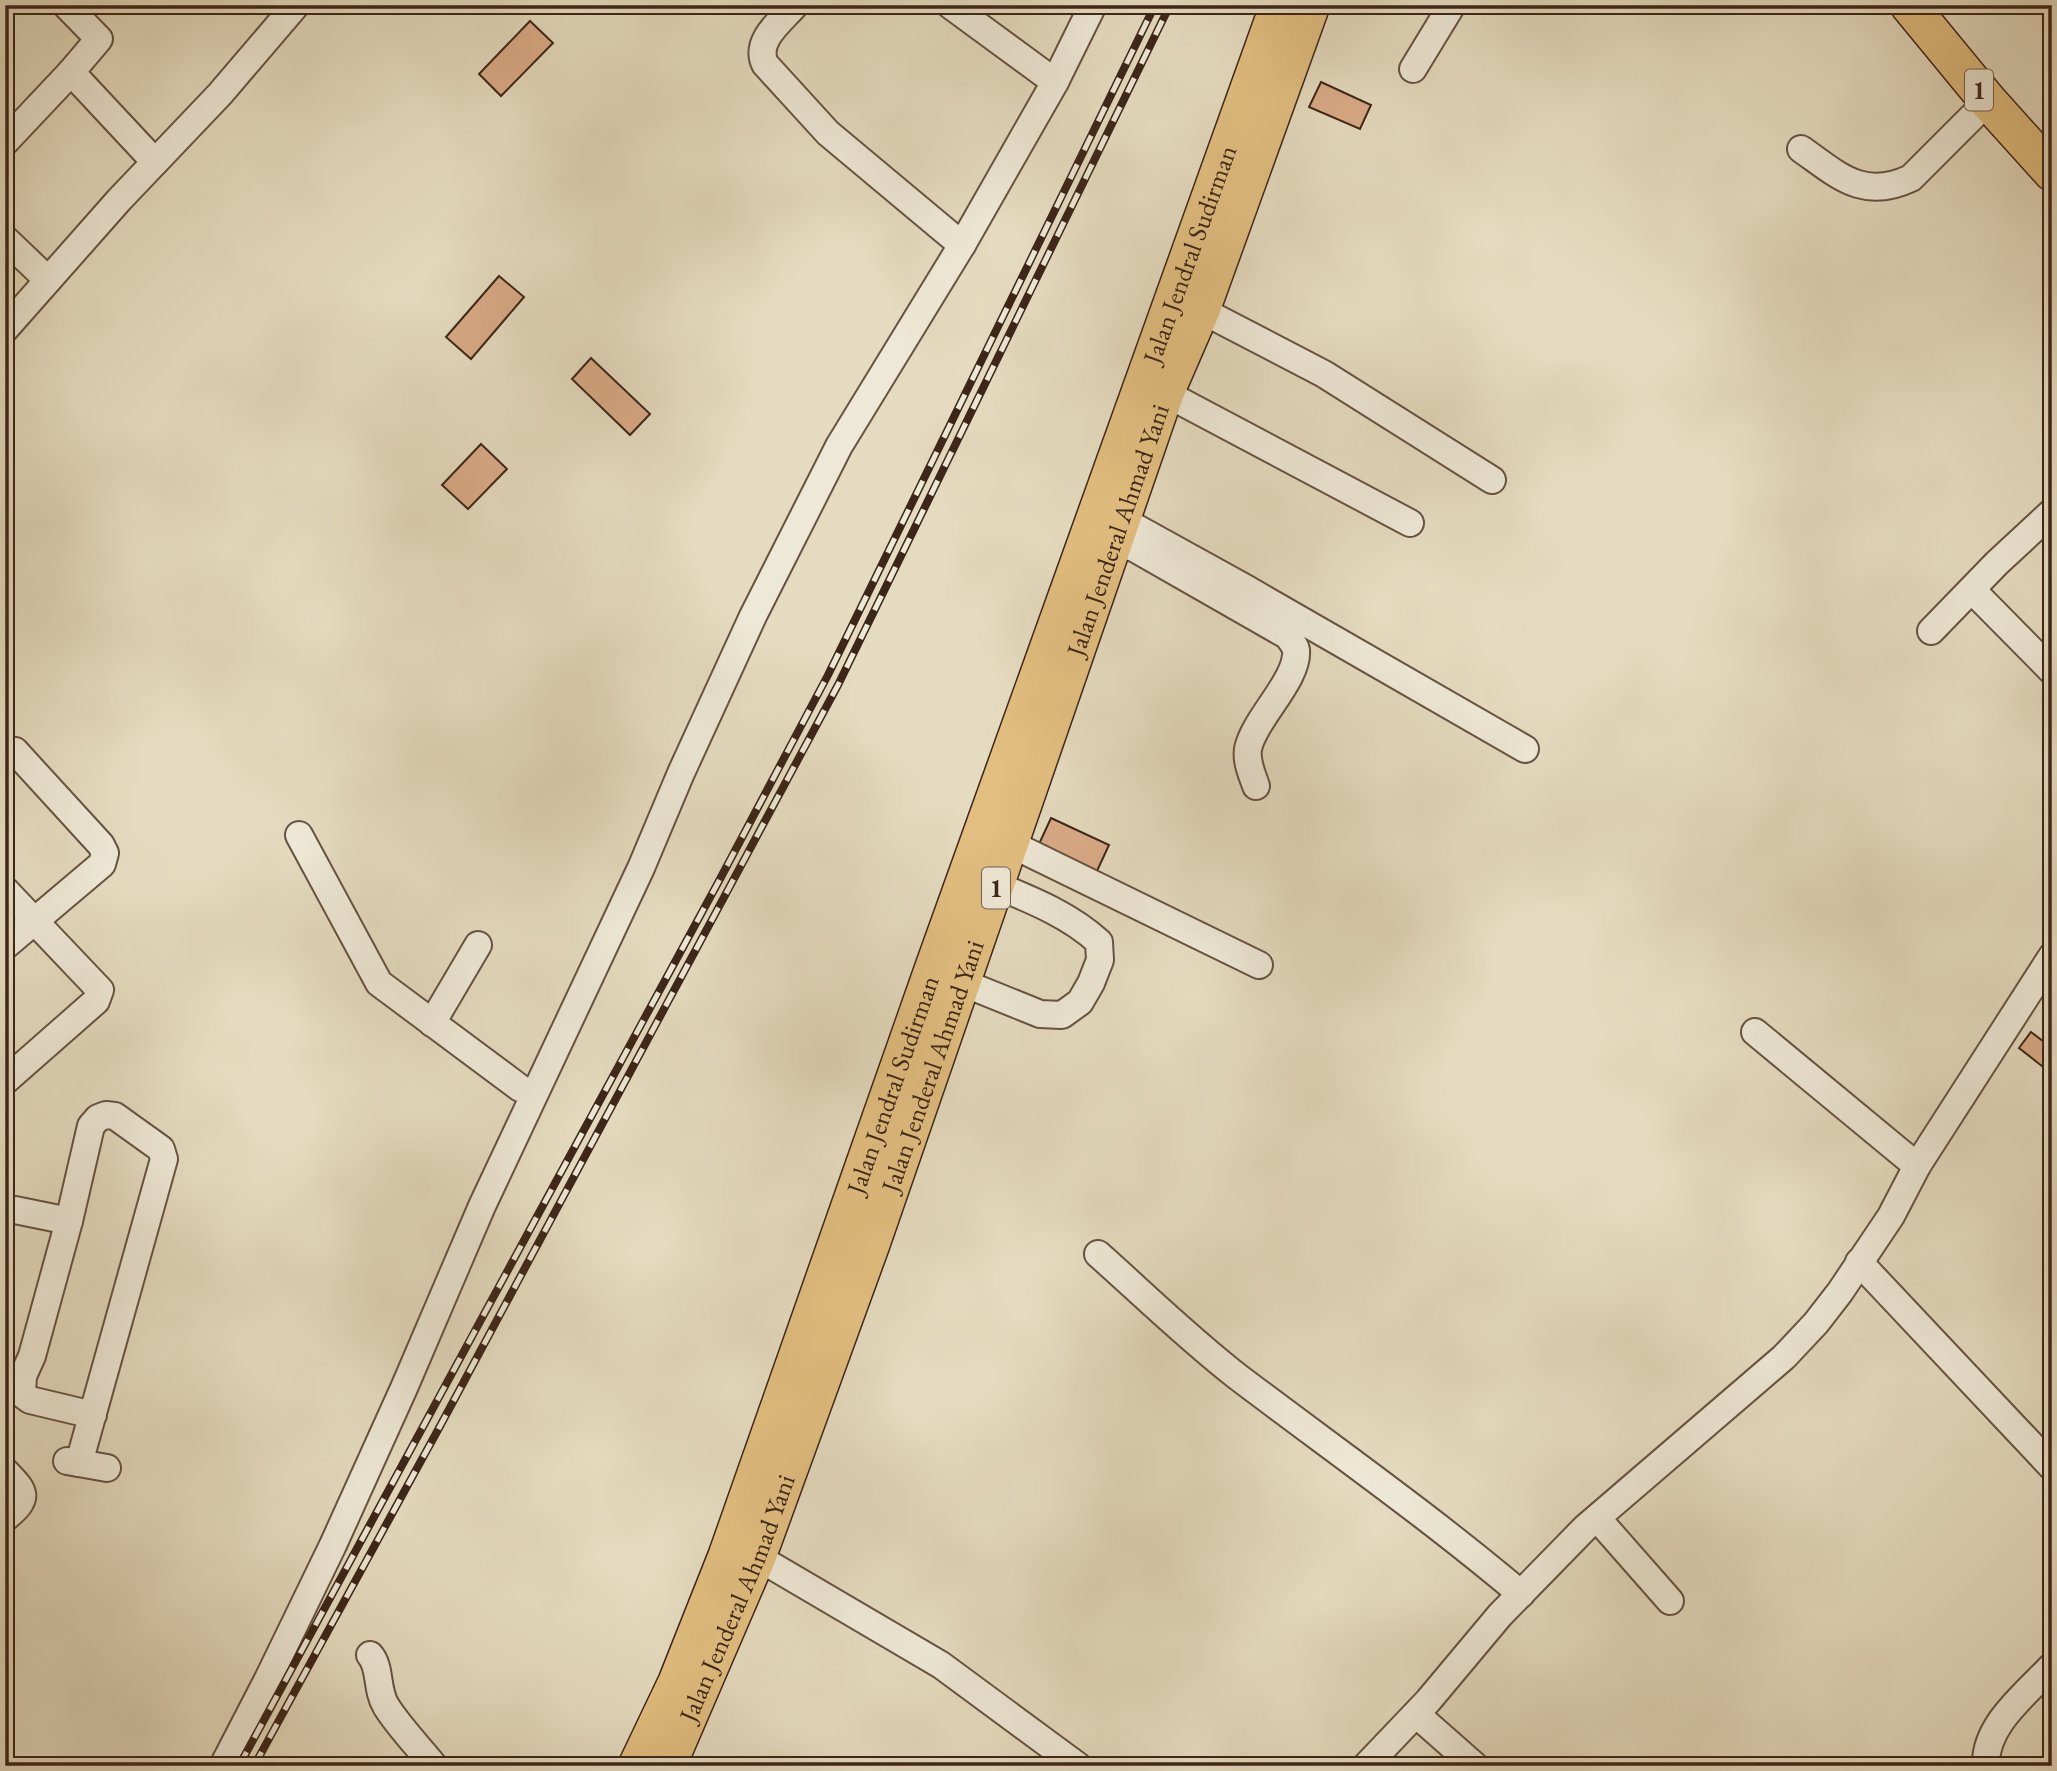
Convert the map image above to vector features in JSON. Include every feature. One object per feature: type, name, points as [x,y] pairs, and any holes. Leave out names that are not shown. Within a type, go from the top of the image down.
[{"type":"highway","name":"Jalan Jendral Sudirman","points":[[637,1766],[677,1682],[727,1556],[947,977],[1279,5]]},
{"type":"highway","name":"Jalan Jenderal Ahmad Yani","points":[[982,879],[1011,844],[1165,393],[1201,310],[1311,5]]},
{"type":"highway","name":"1","points":[[1909,5],[2052,172]]},
{"type":"highway","name":"Jalan Jenderal Ahmad Yani","points":[[667,1766],[757,1557],[871,1244],[947,977]]},
{"type":"street","points":[[5,142],[99,38],[66,5]]},
{"type":"street","points":[[5,329],[220,94],[296,5]]},
{"type":"street","points":[[795,5],[762,46],[761,56],[765,64],[828,133],[962,245]]},
{"type":"street","points":[[950,5],[1055,82]]},
{"type":"street","points":[[223,1766],[333,1545],[514,1137],[641,868],[753,616],[839,446],[962,245],[1055,82],[1093,5]]},
{"type":"street","points":[[1413,69],[1452,5]]},
{"type":"street","points":[[71,72],[155,162]]},
{"type":"street","points":[[1801,149],[1847,181],[1875,188],[1895,185],[1910,178],[1989,101]]},
{"type":"street","points":[[5,239],[48,280]]},
{"type":"street","points":[[1201,310],[1324,374],[1492,480]]},
{"type":"street","points":[[1165,393],[1410,523]]},
{"type":"street","points":[[1931,631],[2052,512]]},
{"type":"street","points":[[1119,531],[1245,587],[1525,749]]},
{"type":"street","points":[[1119,531],[1134,548],[1288,636],[1296,647],[1296,660],[1248,747],[1248,762],[1256,786]]},
{"type":"street","points":[[1972,590],[2052,671]]},
{"type":"street","points":[[5,750],[15,751],[101,845],[105,853],[102,864],[5,946]]},
{"type":"street","points":[[299,835],[375,977],[397,998],[520,1088]]},
{"type":"street","points":[[1011,844],[1259,965]]},
{"type":"street","points":[[947,977],[1040,1014],[1062,1015],[1080,1002],[1100,960],[1099,942],[1083,928],[1049,908],[982,879]]},
{"type":"street","points":[[5,890],[100,990],[96,1001],[5,1081]]},
{"type":"street","points":[[432,1023],[478,945]]},
{"type":"street","points":[[1366,1766],[1416,1714],[1479,1638],[1597,1518],[1784,1357],[1824,1312],[1891,1216],[1917,1166],[2052,956]]},
{"type":"street","points":[[1755,1032],[1917,1166]]},
{"type":"street","points":[[514,1137],[520,1088],[525,1077],[562,1036]]},
{"type":"street","points":[[93,1415],[30,1401],[22,1394],[23,1376],[32,1356],[69,1221],[91,1126],[106,1115],[116,1116],[161,1149],[164,1160],[93,1415],[73,1462],[107,1468]]},
{"type":"street","points":[[9,1209],[69,1221]]},
{"type":"street","points":[[1098,1254],[1238,1377],[1426,1516],[1521,1594]]},
{"type":"street","points":[[1859,1262],[2052,1467]]},
{"type":"street","points":[[5,1471],[23,1494],[20,1504],[5,1518]]},
{"type":"street","points":[[1597,1518],[1670,1601]]},
{"type":"street","points":[[757,1557],[941,1665],[1078,1766]]},
{"type":"street","points":[[370,1655],[375,1661],[379,1690],[386,1706],[434,1766]]},
{"type":"street","points":[[1986,1766],[1989,1745],[2002,1720],[2052,1666]]},
{"type":"street","points":[[1416,1714],[1475,1766]]},
{"type":"building","points":[[530,21],[553,43],[501,96],[479,74]]},
{"type":"building","points":[[1321,82],[1371,105],[1360,129],[1309,107]]},
{"type":"building","points":[[499,276],[524,297],[471,359],[446,337]]},
{"type":"building","points":[[591,358],[650,414],[630,435],[572,379]]},
{"type":"building","points":[[481,444],[507,469],[468,509],[442,485]]},
{"type":"building","points":[[1051,818],[1109,845],[1097,871],[1039,844]]},
{"type":"building","points":[[2031,1032],[2052,1048],[2052,1074],[2019,1048]]},
{"type":"railway","points":[[239,1766],[828,675],[1155,5]]},
{"type":"railway","points":[[254,1766],[439,1428],[838,685],[1170,5]]}]
